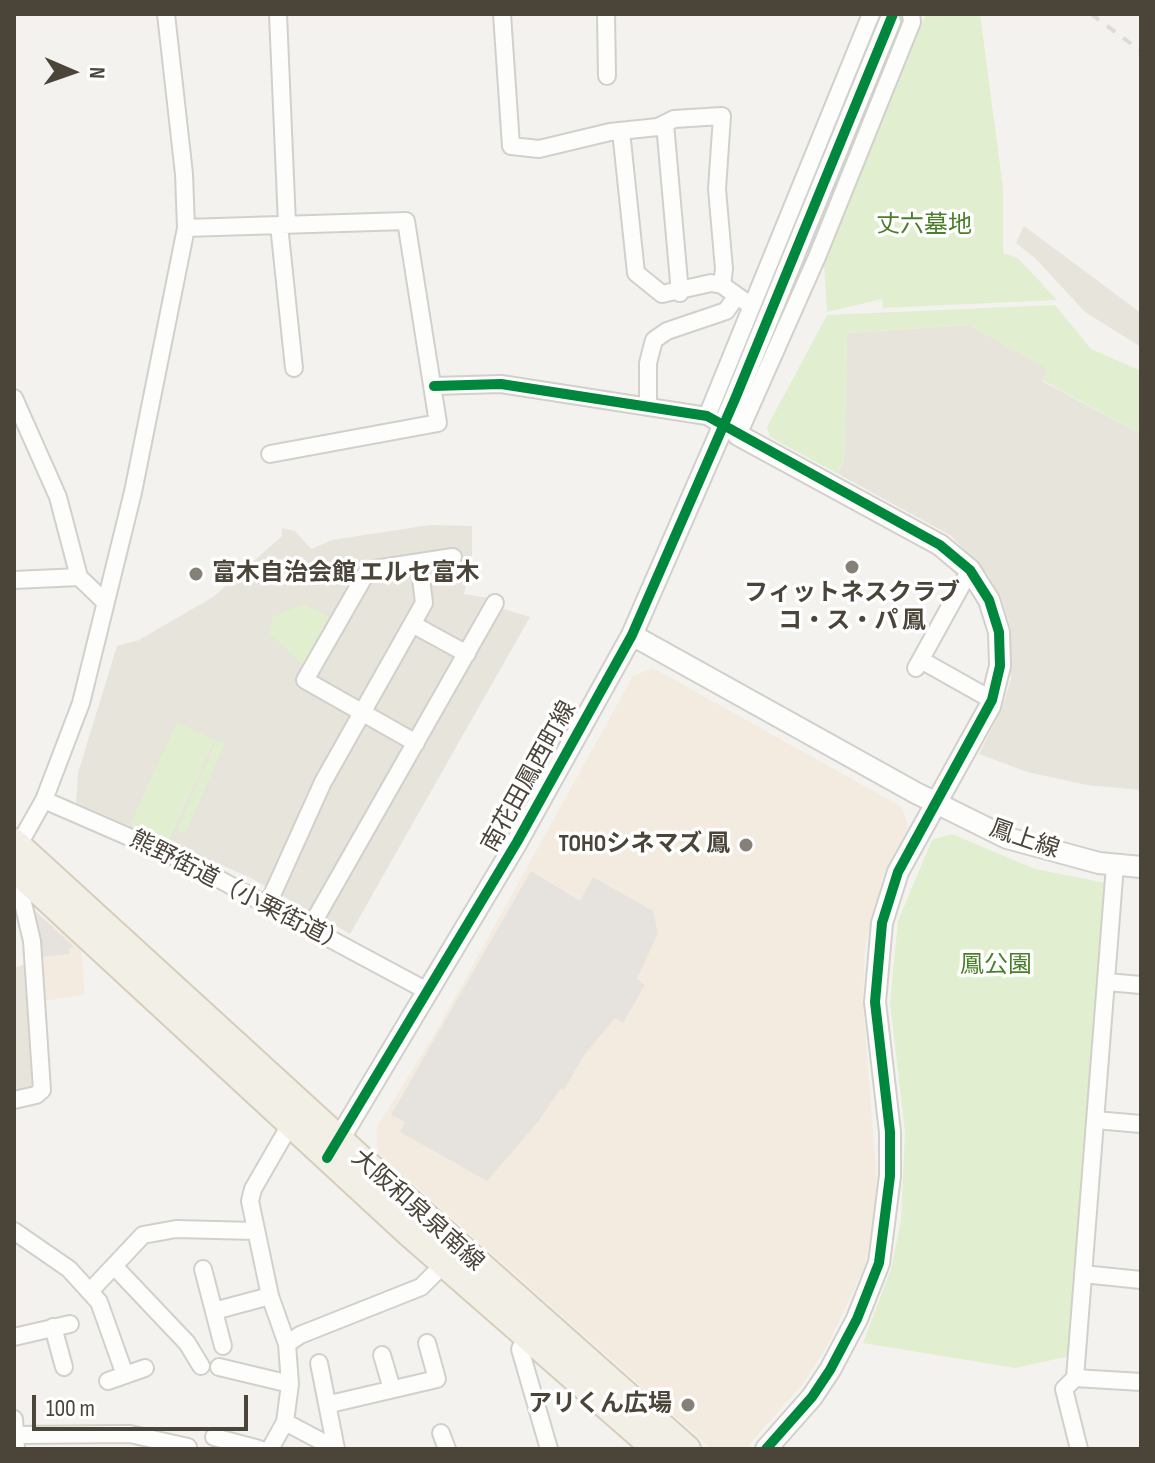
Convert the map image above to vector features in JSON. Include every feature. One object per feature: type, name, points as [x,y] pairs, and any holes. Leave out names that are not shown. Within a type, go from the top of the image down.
[{"type":"main road","name":"大阪和泉泉南線","points":[[15,856],[291,1123],[333,1149],[445,1263],[656,1449]]},
{"type":"main road","name":"大阪和泉泉南線","points":[[15,856],[333,1149],[687,1449]]},
{"type":"street","points":[[14,1100],[36,1095],[42,1090],[32,941],[15,856],[44,800],[81,703],[162,355],[186,228],[184,174],[166,14]]},
{"type":"street","points":[[278,14],[283,225],[294,368]]},
{"type":"street","points":[[502,14],[511,146],[539,149],[665,124],[674,119],[722,116],[717,189],[724,269],[722,285]]},
{"type":"street","points":[[606,14],[607,76]]},
{"type":"street","points":[[723,426],[817,257],[912,22],[911,14]]},
{"type":"street","points":[[723,426],[743,301],[881,18]]},
{"type":"street","name":"南花田鳳西町線","points":[[333,1149],[429,992],[632,635],[735,399],[881,18]]},
{"type":"street","points":[[665,124],[680,293]]},
{"type":"street","points":[[621,131],[636,273],[662,294],[680,293],[711,283],[722,285],[743,301]]},
{"type":"street","points":[[186,228],[406,221],[438,423],[270,454]]},
{"type":"street","points":[[648,407],[648,363],[654,340],[667,331],[726,311],[743,301]]},
{"type":"street","points":[[434,386],[501,384],[648,407],[723,426],[940,545],[970,570],[989,600],[999,632],[1000,666],[992,700],[898,872],[882,923],[876,962],[875,1002],[890,1164],[889,1202],[879,1263],[857,1319],[830,1370],[812,1397],[766,1449]]},
{"type":"street","points":[[14,398],[58,497],[79,577],[105,602]]},
{"type":"street","points":[[416,743],[305,680],[368,570],[453,557]]},
{"type":"street","points":[[268,904],[323,782],[424,603],[419,562]]},
{"type":"street","points":[[970,570],[919,664],[992,700]]},
{"type":"street","points":[[14,580],[79,577]]},
{"type":"street","points":[[310,928],[495,603]]},
{"type":"street","points":[[414,625],[467,654]]},
{"type":"street","name":"鳳上線","points":[[632,635],[937,804],[1007,838],[1115,865],[1141,867]]},
{"type":"street","name":"熊野街道（小栗街道）","points":[[44,800],[189,863],[429,992]]},
{"type":"street","points":[[1079,1449],[1064,1389],[1075,1378],[1115,865]]},
{"type":"street","points":[[1107,982],[1141,985]]},
{"type":"street","points":[[1095,1120],[1141,1124]]},
{"type":"street","points":[[270,1449],[285,1422],[290,1384],[287,1344],[270,1296],[250,1201],[253,1189],[291,1123]]},
{"type":"street","points":[[94,1287],[143,1235],[176,1229],[255,1231]]},
{"type":"street","points":[[14,1231],[69,1269],[99,1302],[125,1375]]},
{"type":"street","points":[[287,1344],[300,1335],[421,1287],[445,1263]]},
{"type":"street","points":[[114,1266],[187,1343],[201,1366]]},
{"type":"street","points":[[203,1269],[223,1346]]},
{"type":"street","points":[[1083,1274],[1141,1280]]},
{"type":"street","points":[[214,1311],[270,1296]]},
{"type":"street","points":[[14,1337],[62,1325],[64,1367]]},
{"type":"street","points":[[527,1336],[520,1349],[549,1449]]},
{"type":"street","points":[[330,1404],[437,1379],[427,1343]]},
{"type":"street","points":[[382,1355],[392,1389]]},
{"type":"street","points":[[319,1363],[330,1404],[336,1449]]},
{"type":"street","points":[[219,1367],[290,1384]]},
{"type":"street","points":[[108,1381],[145,1368]]},
{"type":"street","points":[[1075,1378],[1141,1382]]},
{"type":"street","points":[[285,1422],[336,1449]]},
{"type":"street","points":[[15,1434],[130,1434],[188,1447]]},
{"type":"street","points":[[214,1437],[259,1449]]},
{"type":"shaded area","points":[[1024,226],[1141,313],[1141,347],[1085,312],[1035,258],[1016,243]]},
{"type":"shaded area","points":[[969,325],[1048,369],[1042,381],[1141,434],[1141,790],[1087,785],[1027,772],[979,754],[1002,708],[1011,679],[1011,629],[1001,597],[987,573],[950,535],[838,474],[844,461],[847,333]]},
{"type":"shaded area","points":[[430,525],[472,526],[472,557],[464,594],[489,598],[501,608],[530,617],[350,934],[249,877],[76,803],[78,773],[117,646],[139,640],[213,597],[282,536],[282,528],[295,531],[311,549],[332,540]]},
{"type":"shaded area","points":[[653,668],[902,807],[908,828],[882,879],[865,947],[863,1006],[877,1178],[875,1216],[864,1268],[829,1343],[802,1385],[745,1449],[712,1449],[378,1153],[376,1129],[438,1028],[633,676]]},
{"type":"shaded area","points":[[531,871],[580,901],[593,877],[653,911],[658,933],[637,979],[645,985],[623,1023],[615,1018],[582,1058],[564,1090],[561,1088],[538,1122],[487,1181],[400,1132],[405,1122],[391,1115]]},
{"type":"shaded area","points":[[30,907],[81,948],[85,995],[43,1001]]},
{"type":"shaded area","points":[[32,908],[74,947],[69,949],[69,954],[41,957]]},
{"type":"shaded area","points":[[31,962],[38,1087],[14,1096],[14,968]]},
{"type":"green space","name":"丈六墓地","points":[[926,14],[980,14],[1003,188],[1003,253],[1018,258],[1057,300],[883,308],[882,299],[827,312],[824,264]]},
{"type":"green space","points":[[1055,305],[1091,349],[1141,371],[1141,434],[1042,380],[1047,369],[969,325],[847,333],[844,461],[838,474],[770,437],[767,427],[827,315]]},
{"type":"green space","points":[[304,604],[332,618],[305,667],[269,633],[272,617]]},
{"type":"green space","points":[[177,722],[215,740],[168,842],[130,824]]},
{"type":"green space","points":[[217,740],[225,743],[185,834],[177,830]]},
{"type":"green space","name":"鳳公園","points":[[952,834],[1035,869],[1106,883],[1070,1356],[1015,1368],[863,1343],[891,1269],[901,1220],[905,1132],[890,1002],[898,921],[932,840]]},
{"type":"railway","points":[[1091,14],[1141,51]]},
{"type":"cycle path","points":[[327,1158],[517,842],[632,635],[735,399],[893,14]]},
{"type":"cycle path","points":[[434,386],[501,384],[707,416],[940,545],[970,570],[989,600],[999,632],[1000,666],[992,700],[898,872],[882,923],[875,1002],[890,1132],[890,1176],[879,1263],[857,1319],[830,1370],[812,1397],[766,1449]]},
{"type":"place","name":"フィットネスクラブ コ・ス・パ 鳳","points":[[852,567]]},
{"type":"place","name":"富木自治会館 エルセ富木","points":[[196,574]]},
{"type":"place","name":"TOHOシネマズ 鳳","points":[[746,845]]},
{"type":"place","name":"アリくん広場","points":[[688,1405]]}]
